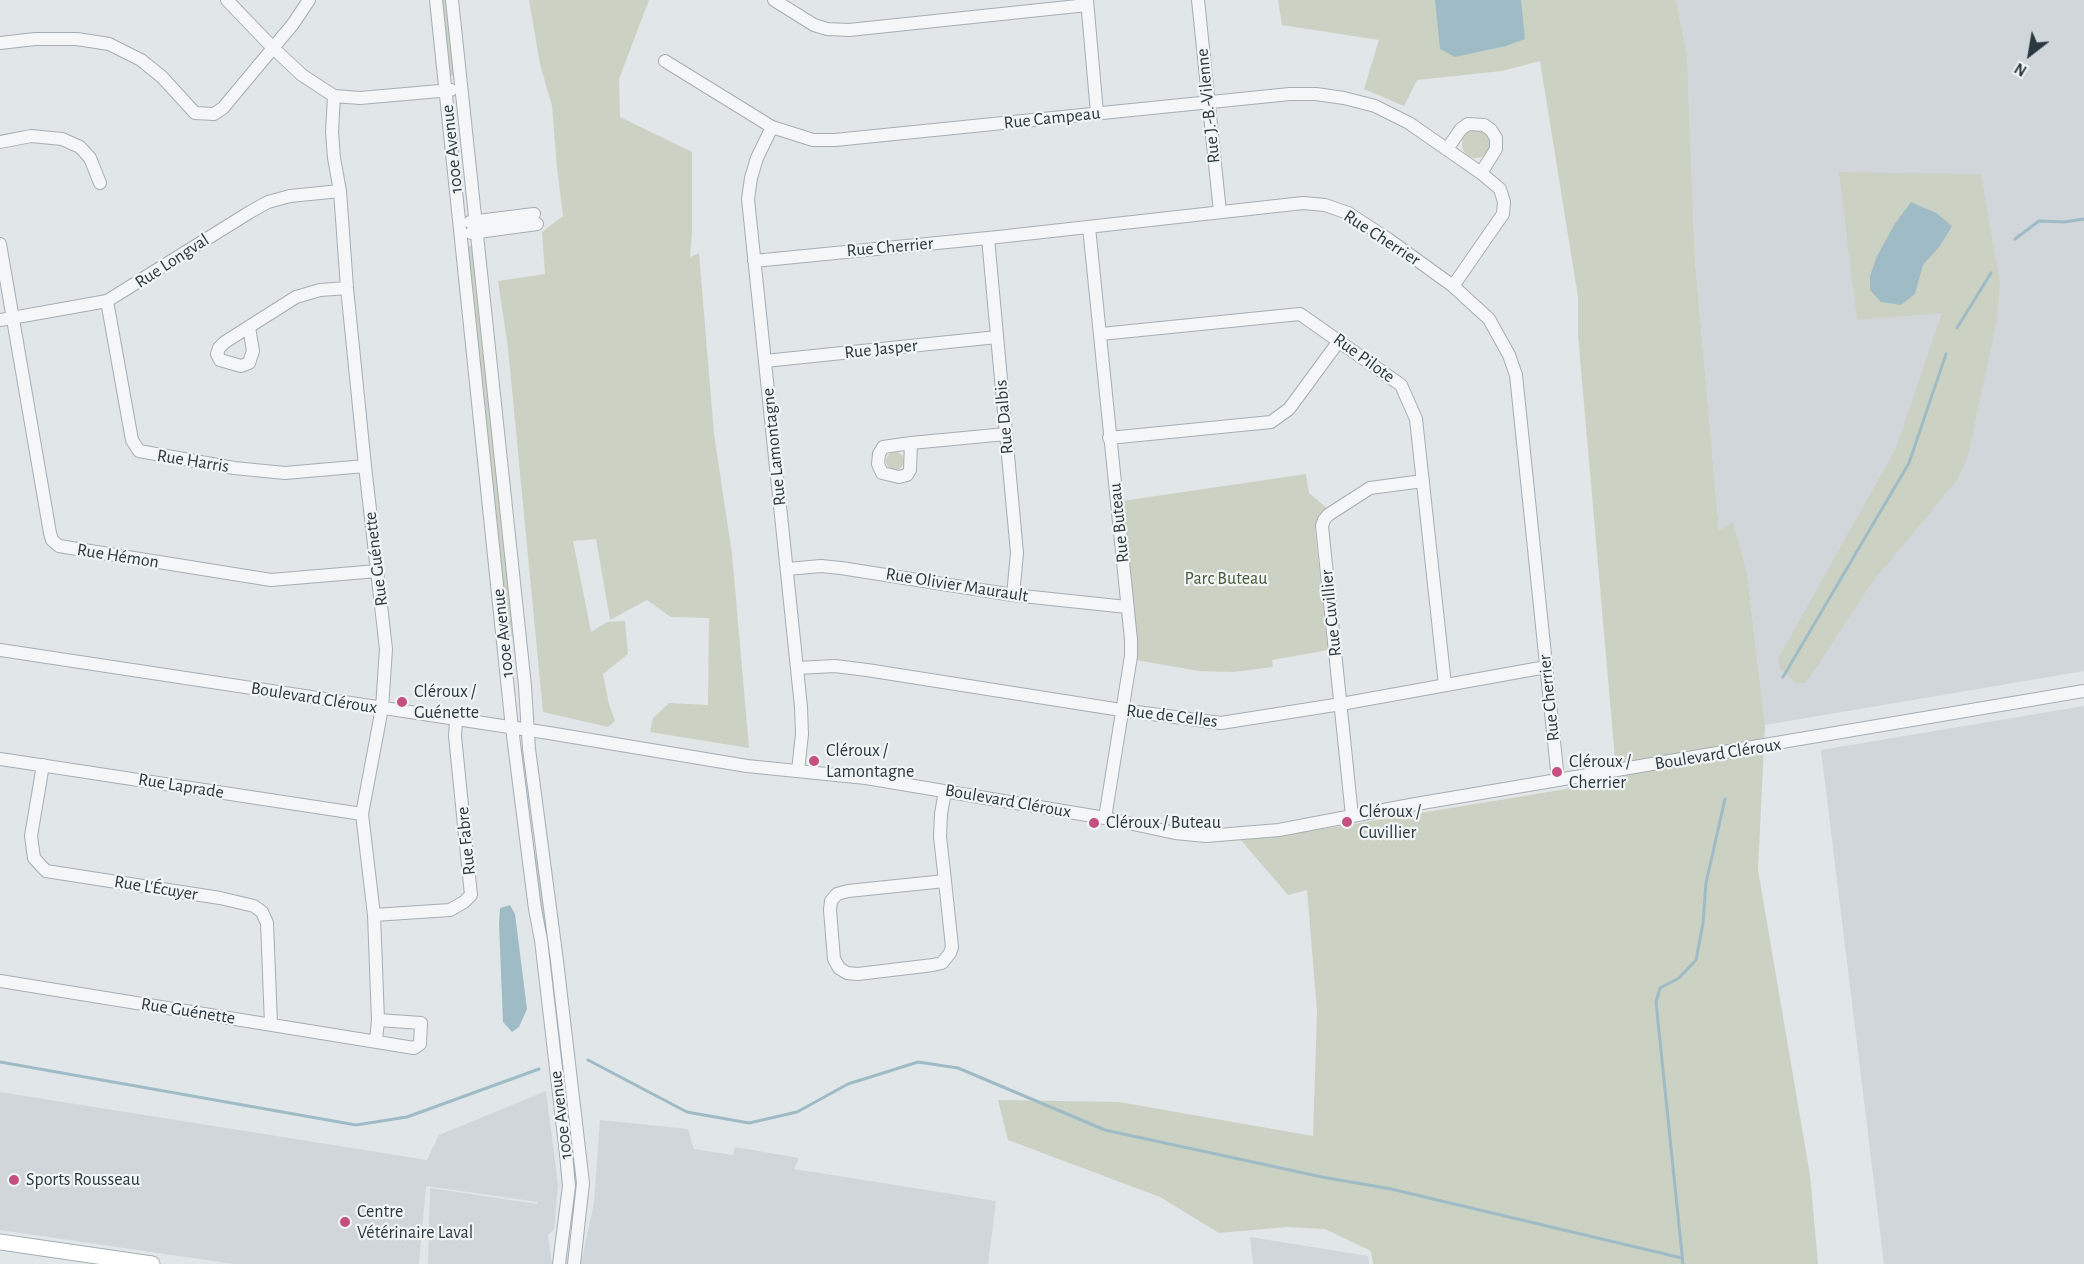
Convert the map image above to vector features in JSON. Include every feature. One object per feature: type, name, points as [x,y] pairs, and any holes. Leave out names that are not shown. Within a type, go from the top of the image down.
[{"type":"main road","points":[[0,1242],[152,1264]]},
{"type":"street","points":[[227,0],[302,75],[334,96],[360,98],[461,89]]},
{"type":"street","points":[[0,43],[35,39],[77,39],[109,44],[141,60],[162,77],[187,107],[195,113],[214,114],[223,108],[293,24],[309,0]]},
{"type":"street","name":"100e Avenue","points":[[436,0],[512,728],[569,1182],[559,1264]]},
{"type":"street","name":"100e Avenue","points":[[452,0],[528,730],[583,1184],[574,1264]]},
{"type":"street","points":[[774,0],[814,25],[827,29],[849,30],[1087,3],[1097,113]]},
{"type":"street","name":"Rue J.-B.-Vilenne","points":[[1198,0],[1220,212]]},
{"type":"street","name":"Rue Campeau","points":[[665,61],[772,127],[813,140],[835,140],[1290,94],[1316,93],[1344,98],[1383,111],[1408,123],[1481,173],[1500,189],[1504,202],[1503,214],[1453,286]]},
{"type":"street","name":"Rue Guénette","points":[[334,96],[332,132],[334,158],[340,191],[347,288],[386,650],[382,708],[362,814],[374,915],[378,1020],[376,1041]]},
{"type":"street","points":[[1447,149],[1461,129],[1468,124],[1484,125],[1496,138],[1496,149],[1481,173]]},
{"type":"street","name":"Rue Lamontagne","points":[[772,127],[751,178],[748,199],[801,706],[802,735],[798,771]]},
{"type":"street","points":[[0,142],[31,136],[62,139],[80,147],[85,152],[90,158],[100,183]]},
{"type":"street","name":"Rue Longval","points":[[6,319],[107,301],[268,202],[290,196],[340,191]]},
{"type":"street","name":"Rue Cherrier","points":[[754,261],[1303,204],[1325,205],[1348,213],[1453,286],[1489,319],[1509,355],[1516,375],[1558,780]]},
{"type":"street","points":[[460,229],[536,219]]},
{"type":"street","name":"Rue Buteau","points":[[1089,227],[1131,640],[1131,656],[1105,818]]},
{"type":"street","name":"Rue Dalbis","points":[[988,238],[1017,553],[1013,595]]},
{"type":"street","name":"Rue Hémon","points":[[0,244],[6,319],[52,540],[59,546],[271,580],[377,571]]},
{"type":"street","points":[[249,327],[306,293],[347,288]]},
{"type":"street","name":"Rue Harris","points":[[107,301],[132,440],[139,451],[273,473],[365,466]]},
{"type":"street","name":"Rue Pilote","points":[[1101,334],[1300,314],[1401,385],[1416,419],[1445,685]]},
{"type":"street","name":"Rue Jasper","points":[[765,361],[997,337]]},
{"type":"street","points":[[1109,438],[1271,422],[1289,410],[1339,340]]},
{"type":"street","points":[[910,443],[1006,434]]},
{"type":"street","name":"Rue Cuvillier","points":[[1352,816],[1323,533],[1324,520],[1370,488],[1423,481]]},
{"type":"street","name":"Rue Olivier Maurault","points":[[787,568],[841,567],[1013,595],[1127,607]]},
{"type":"street","name":"Boulevard Cléroux","points":[[0,650],[528,730],[718,762],[866,778],[1105,818],[1175,833],[1206,836],[1279,830],[2084,691]]},
{"type":"street","name":"Rue de Celles","points":[[797,668],[835,666],[867,670],[1121,710],[1221,723],[1546,667]]},
{"type":"street","name":"Rue Fabre","points":[[374,915],[450,910],[471,895],[455,736],[456,720]]},
{"type":"street","name":"Rue Laprade","points":[[0,759],[362,814]]},
{"type":"street","name":"Rue L'Écuyer","points":[[43,765],[31,836],[34,858],[46,871],[220,898],[254,906],[262,912],[267,923],[271,1024]]},
{"type":"street","points":[[945,791],[939,826],[945,881],[951,947],[950,953],[942,963],[858,974],[847,973],[839,968],[834,959],[830,910],[831,902],[837,894],[945,881]]},
{"type":"street","name":"Rue Guénette","points":[[0,981],[414,1048],[420,1044],[422,1027],[418,1021],[378,1020]]},
{"type":"shaded area","points":[[1676,0],[2084,0],[2084,671],[1765,725],[1747,573],[1733,523],[1719,530],[1695,260],[1687,54]]},
{"type":"shaded area","points":[[2084,706],[2084,1264],[1884,1264],[1821,750]]},
{"type":"shaded area","points":[[546,1091],[558,1185],[554,1229],[548,1235],[552,1264],[428,1264],[430,1188],[537,1204],[538,1202],[426,1186],[419,1264],[234,1264],[0,1230],[0,1092],[427,1160],[439,1135]]},
{"type":"shaded area","points":[[600,1120],[688,1129],[694,1149],[733,1155],[735,1147],[799,1158],[794,1169],[996,1201],[988,1264],[581,1264],[594,1203]]},
{"type":"shaded area","points":[[1250,1237],[1368,1256],[1369,1264],[1253,1264]]},
{"type":"green space","points":[[441,0],[447,0],[455,75],[449,76]]},
{"type":"green space","points":[[529,0],[649,0],[619,79],[620,117],[692,152],[690,257],[699,253],[714,434],[732,554],[749,748],[650,732],[653,718],[669,703],[708,705],[709,618],[671,617],[647,600],[610,620],[596,539],[573,541],[591,632],[607,622],[625,621],[628,654],[603,674],[615,721],[608,727],[543,712],[508,348],[498,281],[545,274],[542,232],[563,216],[552,106],[540,64]]},
{"type":"green space","points":[[1278,0],[1676,0],[1687,54],[1695,260],[1719,530],[1733,522],[1747,573],[1765,725],[1758,870],[1810,1175],[1818,1264],[1373,1264],[1371,1251],[1325,1229],[1287,1227],[1219,1233],[1160,1197],[1008,1140],[998,1100],[1119,1102],[1313,1136],[1317,1011],[1307,890],[1288,895],[1240,839],[1268,838],[1615,781],[1615,759],[1578,335],[1578,297],[1540,61],[1502,71],[1417,80],[1404,106],[1364,89],[1379,40],[1282,25]]},
{"type":"green space","points":[[1476,130],[1486,134],[1490,144],[1486,154],[1476,158],[1466,154],[1462,144],[1466,134]]},
{"type":"green space","points":[[1839,172],[1981,174],[2000,284],[1997,318],[1968,456],[1957,480],[1870,585],[1806,683],[1797,683],[1780,669],[1778,659],[1896,448],[1942,313],[1857,320]]},
{"type":"green space","points":[[467,246],[474,246],[516,651],[505,610]]},
{"type":"green space","points":[[891,452],[899,452],[904,457],[902,468],[891,470],[886,465],[886,457]]},
{"type":"green space","name":"Parc Buteau","points":[[1306,474],[1309,493],[1327,508],[1319,515],[1315,531],[1328,650],[1272,660],[1273,667],[1233,672],[1199,671],[1136,660],[1122,501]]},
{"type":"green space","points":[[530,837],[532,837],[543,893],[574,1154],[567,1130]]},
{"type":"water","points":[[1435,0],[1521,0],[1525,39],[1506,46],[1455,57],[1440,49]]},
{"type":"water","points":[[1911,202],[1936,213],[1952,226],[1940,246],[1923,265],[1915,294],[1901,305],[1881,302],[1870,290],[1870,276],[1877,256],[1894,225]]},
{"type":"water","points":[[510,905],[515,914],[527,1009],[519,1027],[512,1032],[503,1022],[499,923],[500,908]]},
{"type":"waterway","points":[[2015,239],[2039,221],[2064,222],[2084,219]]},
{"type":"waterway","points":[[1957,328],[1991,273]]},
{"type":"waterway","points":[[1783,677],[1909,463],[1946,354]]},
{"type":"waterway","points":[[1683,1264],[1656,1002],[1660,988],[1679,978],[1696,960],[1703,923],[1706,883],[1725,799]]},
{"type":"waterway","points":[[588,1060],[687,1112],[749,1123],[797,1112],[848,1084],[918,1062],[958,1068],[1105,1130],[1322,1177],[1391,1189],[1682,1258]]},
{"type":"waterway","points":[[0,1062],[356,1125],[407,1117],[539,1069]]},
{"type":"place","name":"Cléroux / Guénette","points":[[402,702]]},
{"type":"place","name":"Cléroux / Lamontagne","points":[[814,761]]},
{"type":"place","name":"Cléroux / Cherrier","points":[[1557,772]]},
{"type":"place","name":"Cléroux / Cuvillier","points":[[1347,822]]},
{"type":"place","name":"Cléroux / Buteau","points":[[1094,823]]},
{"type":"place","name":"Sports Rousseau","points":[[14,1180]]},
{"type":"place","name":"Centre Vétérinaire Laval","points":[[345,1222]]}]
